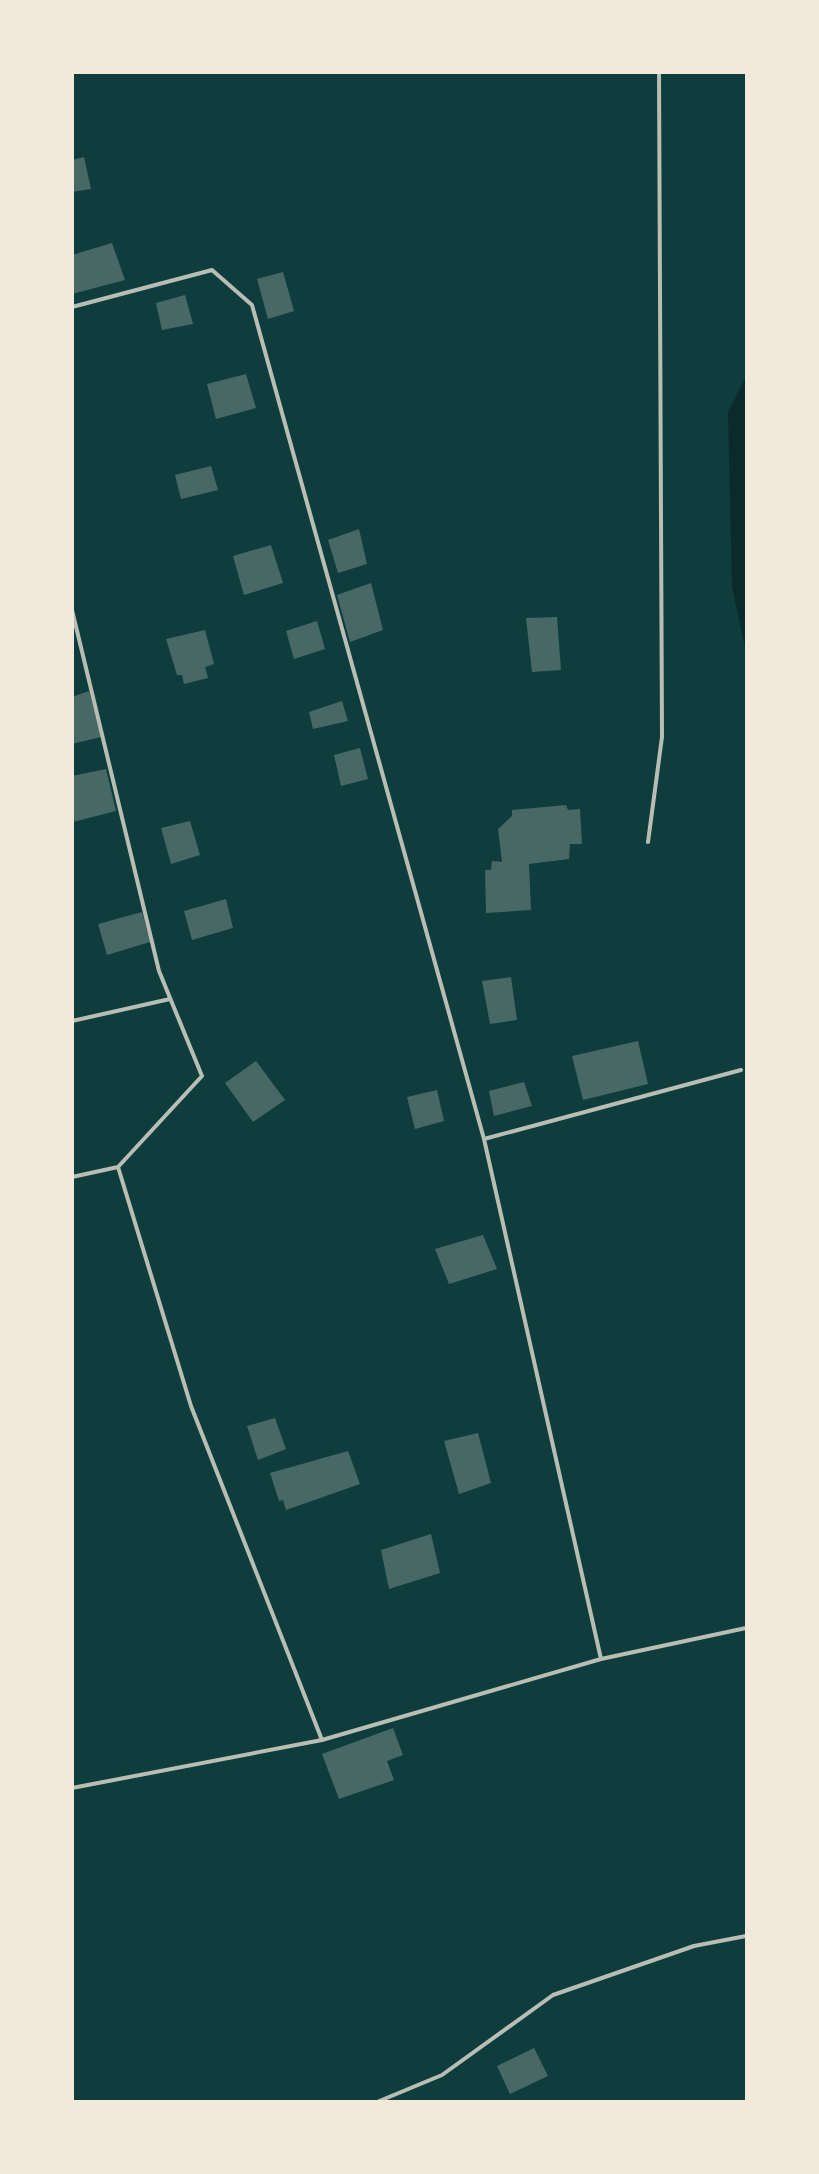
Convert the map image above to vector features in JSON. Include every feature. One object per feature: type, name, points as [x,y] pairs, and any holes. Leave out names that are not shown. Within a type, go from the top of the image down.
[{"type":"lane","points":[[648,842],[662,737],[659,72]]},
{"type":"lane","points":[[72,307],[212,270],[252,305],[484,1139],[601,1658]]},
{"type":"lane","points":[[72,610],[159,971],[202,1076],[118,1167],[72,1177]]},
{"type":"lane","points":[[72,1021],[170,999]]},
{"type":"lane","points":[[484,1139],[741,1070]]},
{"type":"lane","points":[[118,1167],[191,1406],[322,1740]]},
{"type":"lane","points":[[72,1788],[322,1740],[601,1658],[746,1628]]},
{"type":"lane","points":[[377,2102],[442,2075],[553,1995],[694,1946],[746,1936]]},
{"type":"water","points":[[746,376],[746,652],[732,587],[728,412]]},
{"type":"building","points":[[84,157],[91,189],[72,192],[72,160]]},
{"type":"building","points":[[112,243],[125,280],[72,294],[72,255]]},
{"type":"building","points":[[283,272],[294,311],[268,319],[257,279]]},
{"type":"building","points":[[185,295],[193,324],[162,330],[156,303]]},
{"type":"building","points":[[246,374],[256,408],[216,419],[207,384]]},
{"type":"building","points":[[211,466],[218,490],[181,499],[175,475]]},
{"type":"building","points":[[359,529],[367,564],[338,573],[328,540]]},
{"type":"building","points":[[271,545],[283,583],[244,595],[233,556]]},
{"type":"building","points":[[371,583],[383,630],[350,642],[337,595]]},
{"type":"building","points":[[557,617],[561,670],[532,672],[526,618]]},
{"type":"building","points":[[317,621],[325,649],[294,659],[286,631]]},
{"type":"building","points":[[205,630],[214,664],[205,667],[208,678],[184,684],[182,675],[177,675],[166,639]]},
{"type":"building","points":[[89,691],[101,737],[72,744],[72,697]]},
{"type":"building","points":[[342,701],[348,721],[313,729],[309,712]]},
{"type":"building","points":[[360,748],[368,779],[341,786],[334,755]]},
{"type":"building","points":[[106,769],[116,811],[73,822],[72,776]]},
{"type":"building","points":[[566,805],[568,810],[580,809],[582,844],[570,844],[569,859],[529,864],[531,910],[486,913],[485,870],[491,870],[492,861],[502,862],[498,829],[512,816],[512,810]]},
{"type":"building","points":[[190,821],[200,855],[171,864],[161,828]]},
{"type":"building","points":[[226,899],[233,928],[192,940],[184,911]]},
{"type":"building","points":[[142,912],[150,942],[107,955],[98,924]]},
{"type":"building","points":[[511,977],[517,1020],[490,1024],[482,981]]},
{"type":"building","points":[[638,1041],[648,1084],[583,1100],[572,1056]]},
{"type":"building","points":[[256,1061],[285,1100],[253,1122],[225,1083]]},
{"type":"building","points":[[524,1082],[532,1106],[494,1116],[489,1091]]},
{"type":"building","points":[[437,1090],[444,1121],[415,1129],[407,1097]]},
{"type":"building","points":[[483,1235],[497,1269],[449,1284],[435,1249]]},
{"type":"building","points":[[275,1418],[286,1449],[258,1460],[247,1426]]},
{"type":"building","points":[[478,1433],[491,1483],[459,1494],[444,1441]]},
{"type":"building","points":[[348,1451],[360,1484],[286,1510],[283,1500],[279,1501],[270,1473]]},
{"type":"building","points":[[431,1534],[440,1573],[389,1589],[381,1550]]},
{"type":"building","points":[[393,1728],[403,1755],[387,1761],[394,1780],[339,1799],[322,1754]]},
{"type":"building","points":[[534,2048],[548,2076],[510,2094],[497,2066]]}]
